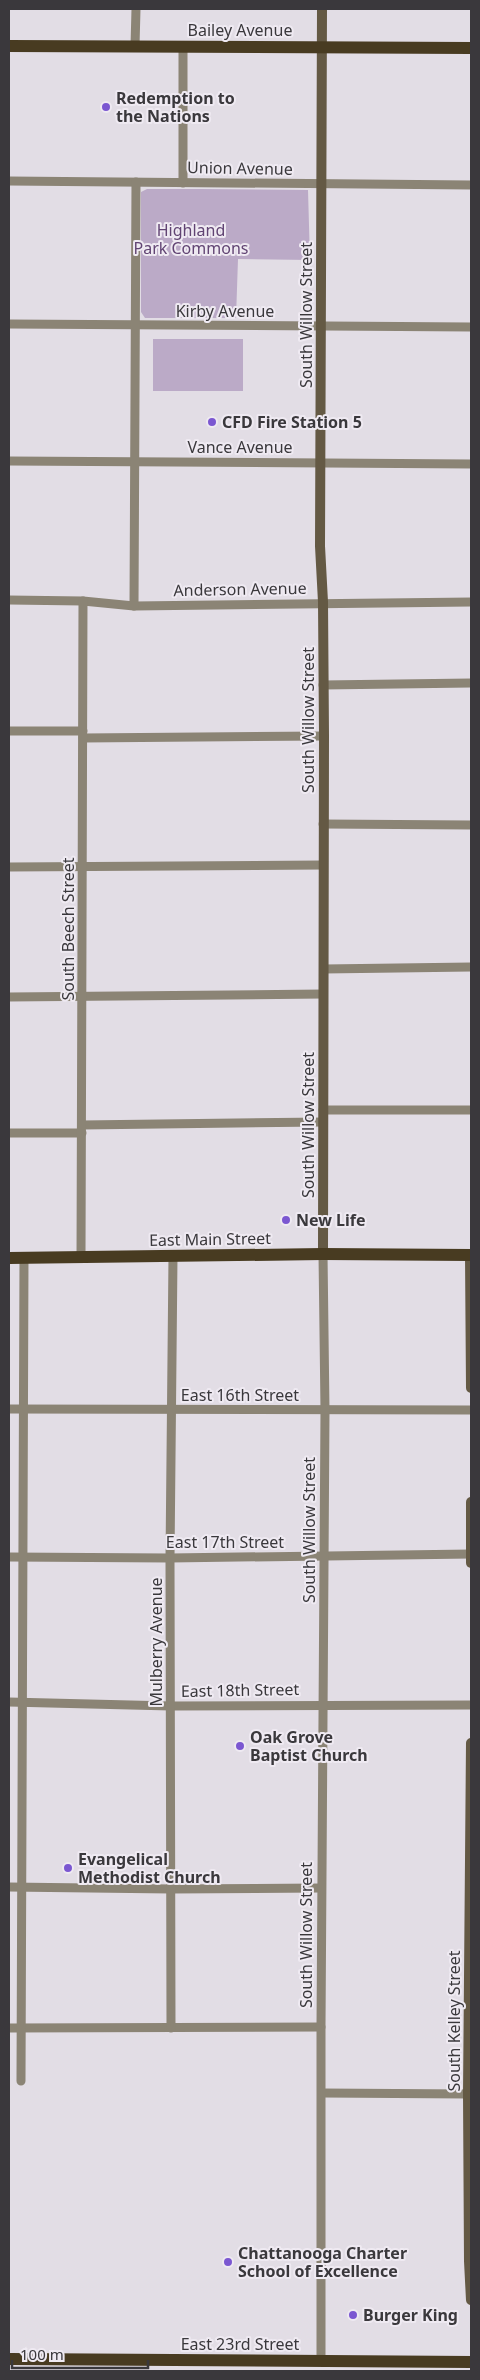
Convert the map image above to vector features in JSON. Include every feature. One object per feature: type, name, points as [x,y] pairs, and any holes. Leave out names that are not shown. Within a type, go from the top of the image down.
[{"type":"main road","name":"South Willow Street","points":[[322,9],[320,554],[323,602],[324,736],[323,1254]]},
{"type":"main road","name":"Bailey Avenue","points":[[9,46],[471,48]]},
{"type":"main road","name":"East Main Street","points":[[9,1258],[323,1254],[471,1255]]},
{"type":"main road","points":[[471,1255],[471,1388]]},
{"type":"main road","points":[[471,1502],[471,1563]]},
{"type":"main road","name":"South Kelley Street","points":[[471,1743],[468,2094],[471,2300]]},
{"type":"main road","name":"East 23rd Street","points":[[9,2359],[471,2362]]},
{"type":"street","points":[[135,46],[136,9]]},
{"type":"street","points":[[183,46],[183,183]]},
{"type":"street","name":"Union Avenue","points":[[9,181],[471,185]]},
{"type":"street","points":[[134,606],[136,182]]},
{"type":"street","name":"Kirby Avenue","points":[[9,324],[471,327]]},
{"type":"street","name":"Vance Avenue","points":[[9,461],[471,464]]},
{"type":"street","name":"Anderson Avenue","points":[[9,600],[83,601],[134,606],[323,602],[471,602]]},
{"type":"street","name":"South Beech Street","points":[[81,1258],[83,601]]},
{"type":"street","points":[[323,685],[471,683]]},
{"type":"street","points":[[9,731],[83,735],[324,736]]},
{"type":"street","points":[[323,824],[471,825]]},
{"type":"street","points":[[9,867],[323,865]]},
{"type":"street","points":[[324,969],[471,967]]},
{"type":"street","points":[[9,997],[323,994]]},
{"type":"street","points":[[323,1110],[471,1110]]},
{"type":"street","points":[[9,1133],[323,1122]]},
{"type":"street","name":"South Willow Street","points":[[321,2361],[321,1888],[324,1556],[323,1254]]},
{"type":"street","name":"Mulberry Avenue","points":[[172,1256],[170,1558],[172,2028]]},
{"type":"street","points":[[21,2081],[24,1258]]},
{"type":"street","name":"East 16th Street","points":[[9,1409],[471,1410]]},
{"type":"street","name":"East 17th Street","points":[[9,1556],[170,1558],[471,1554]]},
{"type":"street","name":"East 18th Street","points":[[9,1702],[171,1706],[471,1705]]},
{"type":"street","points":[[9,1888],[171,1890],[321,1888]]},
{"type":"street","points":[[9,2028],[321,2027]]},
{"type":"street","points":[[322,2092],[468,2094]]},
{"type":"green space","name":"Highland Park Commons","points":[[147,189],[308,190],[310,260],[238,259],[236,318],[145,318],[141,312],[141,192]]},
{"type":"green space","points":[[153,339],[243,339],[243,391],[153,391]]},
{"type":"place","name":"Redemption to the Nations","points":[[106,107]]},
{"type":"place","name":"CFD Fire Station 5","points":[[212,422]]},
{"type":"place","name":"New Life","points":[[286,1220]]},
{"type":"place","name":"Oak Grove Baptist Church","points":[[240,1746]]},
{"type":"place","name":"Evangelical Methodist Church","points":[[68,1868]]},
{"type":"place","name":"Chattanooga Charter School of Excellence","points":[[228,2262]]},
{"type":"place","name":"Burger King","points":[[353,2315]]}]
